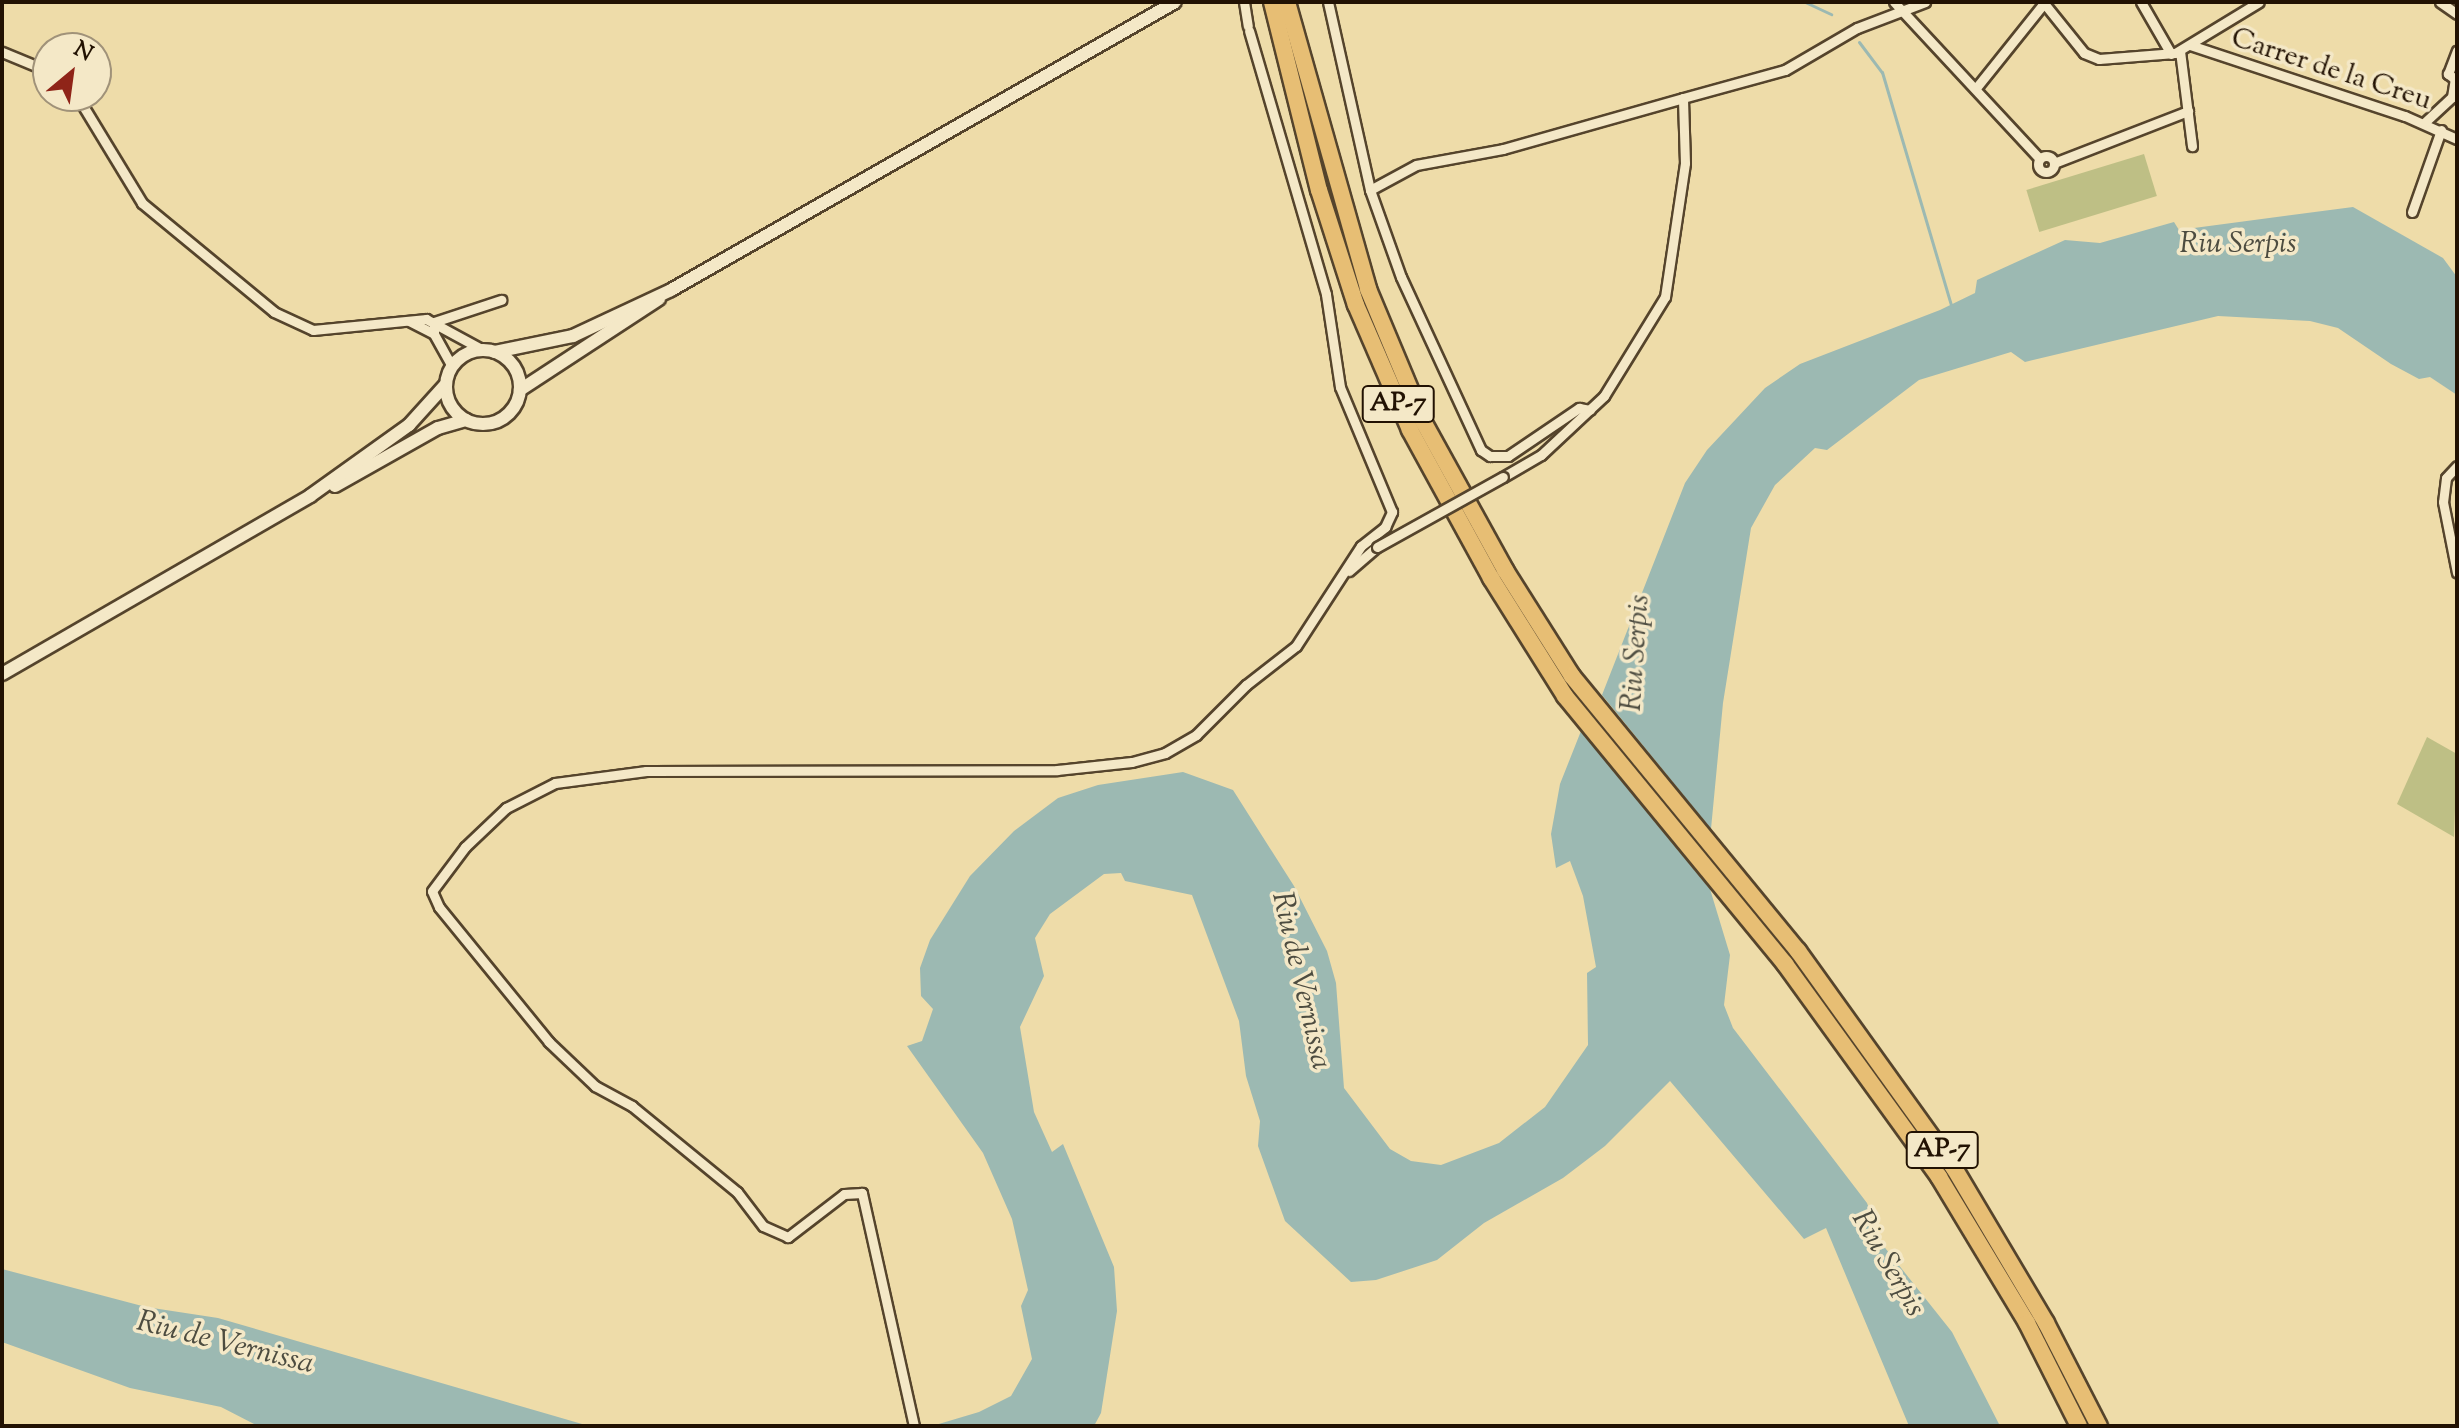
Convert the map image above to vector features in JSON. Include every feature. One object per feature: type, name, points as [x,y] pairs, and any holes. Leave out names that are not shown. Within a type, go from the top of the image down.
[{"type":"highway","name":"AP-7","points":[[1280,5],[1363,276],[1424,423],[1505,570],[1572,676],[1860,1033],[1954,1168],[2046,1323],[2099,1426]]},
{"type":"highway","name":"AP-7","points":[[1280,5],[1323,205],[1383,372],[1491,578],[1565,696],[1740,909],[1846,1045],[1939,1177],[2027,1323],[2079,1426]]},
{"type":"main road","points":[[310,496],[358,476],[438,428],[466,420],[501,419],[520,390],[671,290],[1175,2]]},
{"type":"main road","points":[[2,674],[310,496],[409,425],[446,384],[452,366],[471,351],[489,351],[573,336],[671,290]]},
{"type":"main road","points":[[489,351],[514,366],[520,390]]},
{"type":"main road","points":[[446,384],[450,405],[466,420]]},
{"type":"street","points":[[914,1426],[862,1193],[844,1194],[788,1237],[763,1226],[737,1192],[632,1106],[595,1086],[549,1042],[439,907],[432,891],[435,884],[506,808],[542,788],[592,774],[1057,770],[1132,762],[1165,753],[1196,735],[1246,685],[1296,646],[1349,571],[1361,546],[1389,522],[1391,505],[1340,387],[1326,294],[1244,2]]},
{"type":"street","points":[[1328,2],[1370,190],[1407,291],[1481,450],[1490,456],[1508,456],[1579,408],[1590,410]]},
{"type":"street","points":[[1370,190],[1416,165],[1503,149],[1785,70],[1896,6],[1925,2]]},
{"type":"street","points":[[1976,88],[2044,2],[2084,53],[2099,59],[2176,53],[2259,2]]},
{"type":"street","points":[[2141,2],[2176,53],[2192,146]]},
{"type":"street","points":[[2440,2],[2457,14]]},
{"type":"street","points":[[1896,6],[2040,159],[2045,156],[2054,163],[2188,111]]},
{"type":"street","name":"Carrer de la Creu","points":[[2190,45],[2424,123],[2457,139]]},
{"type":"street","points":[[2424,123],[2452,97],[2455,79],[2448,74],[2457,51]]},
{"type":"street","points":[[2,52],[32,64]]},
{"type":"street","points":[[1349,571],[1377,547],[1541,455],[1590,410],[1632,358],[1668,289],[1688,136],[1683,98]]},
{"type":"street","points":[[87,112],[142,203],[204,251],[258,302],[306,329],[434,322],[501,300]]},
{"type":"street","points":[[2412,212],[2441,130]]},
{"type":"street","points":[[449,331],[454,314]]},
{"type":"street","points":[[409,321],[434,334]]},
{"type":"street","points":[[434,322],[489,351]]},
{"type":"street","points":[[434,322],[434,334],[452,366]]},
{"type":"street","points":[[2457,466],[2446,478],[2443,502],[2457,573]]},
{"type":"green space","points":[[2144,154],[2157,196],[2039,232],[2026,190]]},
{"type":"green space","points":[[2427,737],[2457,754],[2454,837],[2397,804]]},
{"type":"water","name":"Riu Serpis","points":[[2353,207],[2443,258],[2457,277],[2457,395],[2430,377],[2419,379],[2391,364],[2338,328],[2310,321],[2218,316],[2025,362],[2011,352],[1919,380],[1827,450],[1815,448],[1775,485],[1751,528],[1723,703],[1711,829],[1602,695],[1685,483],[1707,450],[1765,388],[1800,364],[1940,310],[1975,293],[1977,280],[2065,240],[2100,243],[2174,222],[2179,230]]},
{"type":"water","points":[[1581,731],[1710,889],[1730,955],[1724,1005],[1733,1028],[1867,1203],[1882,1244],[1952,1332],[2000,1426],[1909,1426],[1826,1228],[1804,1239],[1670,1081],[1605,1146],[1563,1178],[1484,1223],[1437,1260],[1376,1280],[1351,1282],[1285,1221],[1258,1146],[1260,1121],[1246,1076],[1239,1021],[1192,895],[1125,881],[1121,873],[1104,874],[1050,914],[1035,938],[1044,976],[1020,1027],[1034,1112],[1052,1152],[1063,1144],[1114,1267],[1117,1311],[1101,1413],[1094,1426],[932,1426],[979,1412],[1011,1396],[1032,1359],[1021,1306],[1028,1290],[1012,1219],[983,1153],[907,1046],[922,1041],[933,1009],[921,996],[920,968],[930,940],[970,876],[1014,831],[1058,798],[1098,785],[1183,772],[1233,790],[1294,886],[1327,951],[1336,983],[1344,1088],[1390,1149],[1411,1161],[1441,1165],[1499,1143],[1545,1107],[1588,1045],[1587,973],[1596,967],[1583,896],[1570,861],[1556,868],[1551,834],[1560,784]]},
{"type":"water","name":"Riu de Vernissa","points":[[2,1269],[146,1307],[218,1318],[589,1426],[258,1426],[221,1407],[130,1388],[2,1342]]},
{"type":"waterway","points":[[1805,2],[1831,14]]},
{"type":"waterway","points":[[1859,42],[1882,72],[1952,308]]}]
